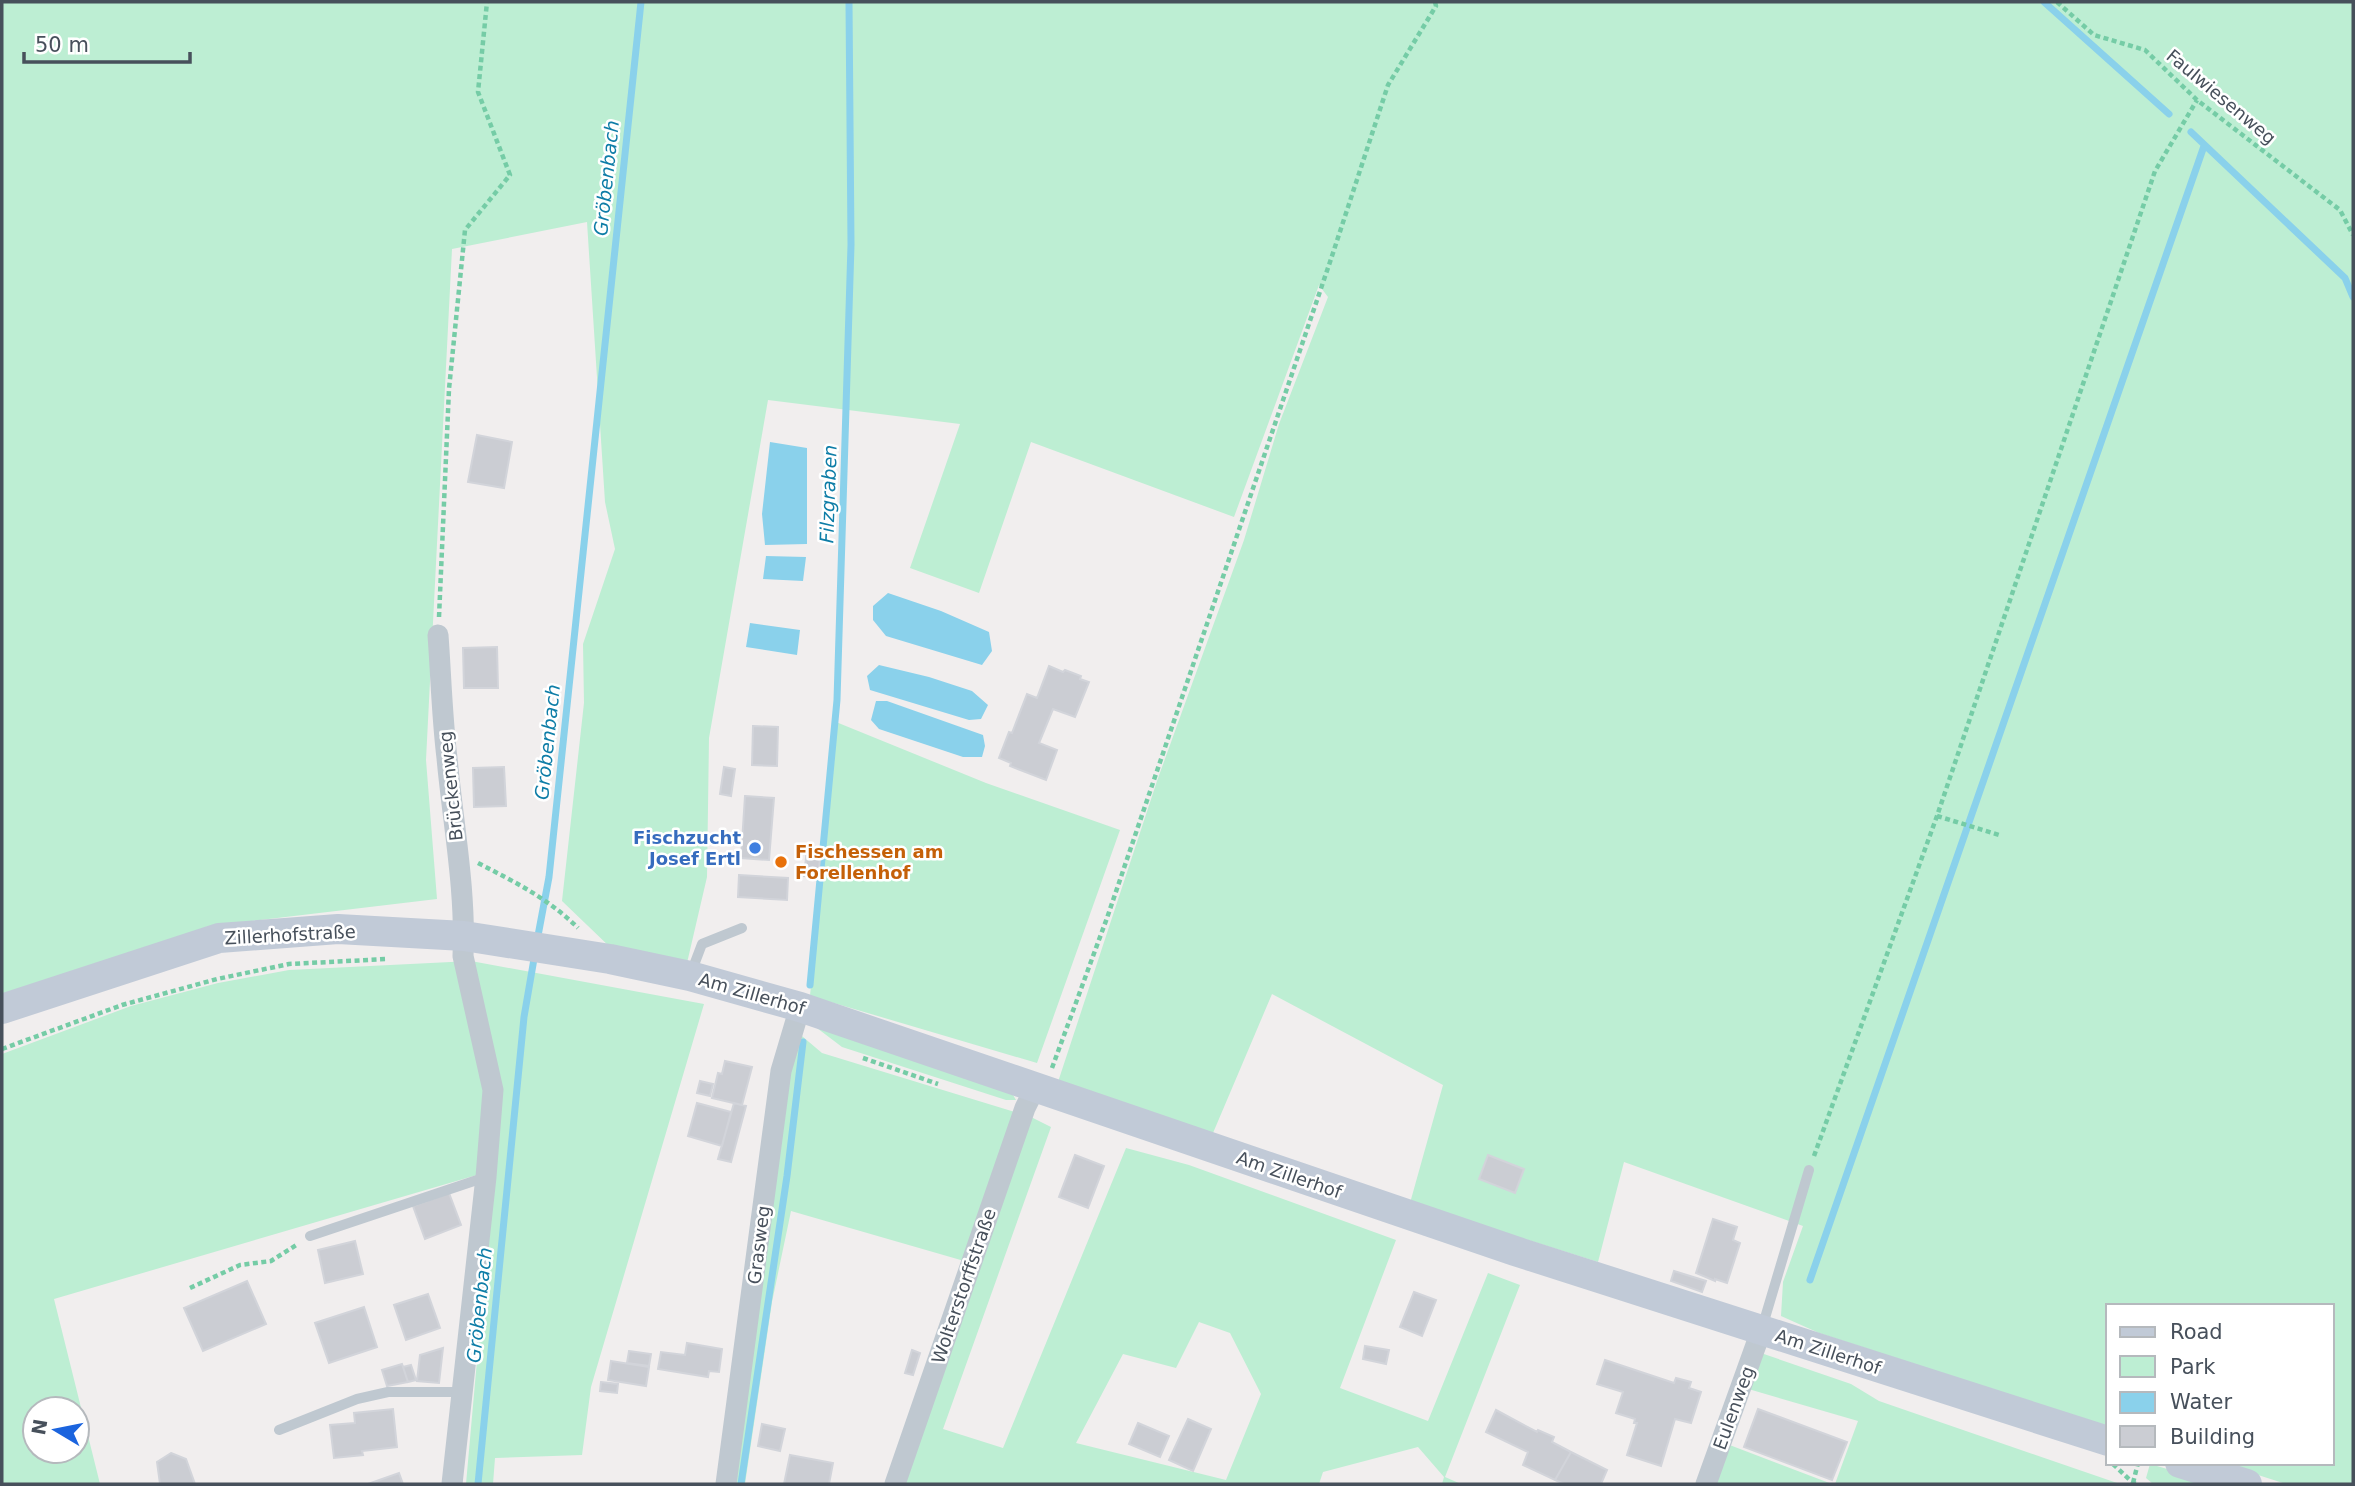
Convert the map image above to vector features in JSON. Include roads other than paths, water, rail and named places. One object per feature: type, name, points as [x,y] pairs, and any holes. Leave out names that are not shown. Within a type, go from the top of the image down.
[{"type":"street","name":"Brückenweg","points":[[438,635],[446,756],[458,854],[463,956],[493,1090],[452,1484]]},
{"type":"street","name":"Zillerhofstraße","points":[[2,1009],[219,938],[338,929],[464,936]]},
{"type":"street","name":"Am Zillerhof","points":[[464,936],[610,959],[690,976],[800,1007],[1465,1234],[2106,1439]]},
{"type":"street","name":"Grasweg","points":[[726,1484],[781,1071],[800,1007]]},
{"type":"street","name":"Wolterstorffstraße","points":[[895,1484],[1021,1121],[1039,1090]]},
{"type":"street","name":"Eulenweg","points":[[1706,1484],[1761,1331]]},
{"type":"street","points":[[2186,1465],[2247,1484]]},
{"type":"lane","points":[[690,976],[702,944],[742,928]]},
{"type":"lane","points":[[1761,1331],[1809,1170]]},
{"type":"lane","points":[[310,1236],[486,1177]]},
{"type":"lane","points":[[279,1430],[357,1399],[388,1392],[462,1392]]},
{"type":"water","points":[[770,442],[807,448],[807,544],[765,545],[762,514]]},
{"type":"water","points":[[766,556],[806,557],[803,581],[763,579]]},
{"type":"water","points":[[888,593],[941,611],[989,632],[992,651],[982,665],[886,636],[873,620],[873,606]]},
{"type":"water","points":[[750,623],[800,630],[797,655],[746,647]]},
{"type":"water","points":[[879,665],[972,691],[988,705],[981,719],[969,720],[870,690],[867,676]]},
{"type":"water","points":[[876,701],[887,701],[983,735],[985,746],[982,757],[963,757],[879,729],[871,720]]},
{"type":"waterway","name":"Gröbenbach","points":[[537,941],[549,877],[641,2]]},
{"type":"waterway","name":"Filzgraben","points":[[810,985],[837,700],[851,245],[849,2]]},
{"type":"waterway","points":[[2044,2],[2169,114]]},
{"type":"waterway","points":[[2191,132],[2345,278],[2353,297]]},
{"type":"waterway","points":[[1810,1280],[2204,146]]},
{"type":"waterway","name":"Gröbenbach","points":[[478,1484],[524,1017],[535,953]]},
{"type":"waterway","points":[[741,1484],[787,1176],[803,1042]]},
{"type":"place","name":"Fischzucht Josef Ertl","points":[[755,848]]},
{"type":"place","name":"Fischessen am Forellenhof","points":[[781,862]]}]
